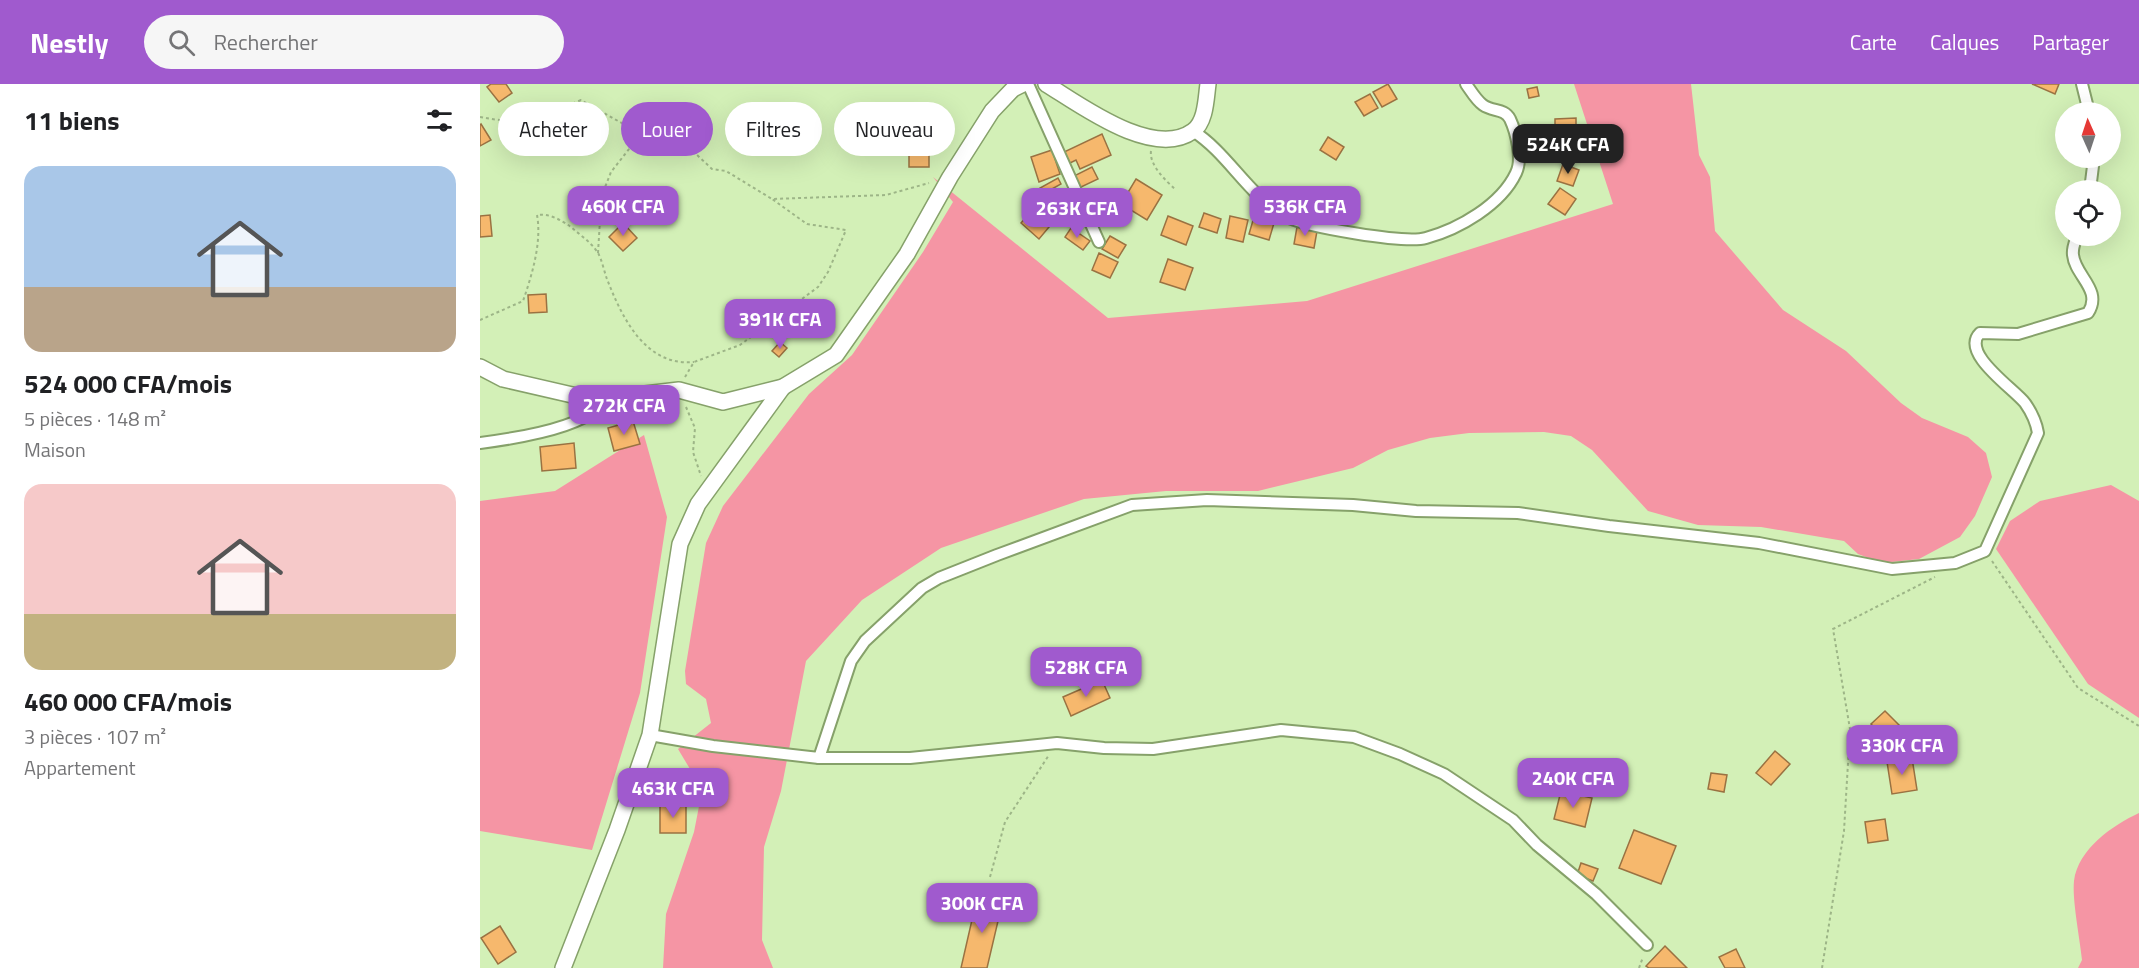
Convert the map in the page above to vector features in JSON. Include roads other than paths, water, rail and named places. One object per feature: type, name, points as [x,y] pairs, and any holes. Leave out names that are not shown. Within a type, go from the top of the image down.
[{"type":"street","points":[[480,367],[503,379],[594,400],[679,390],[723,402],[783,387],[836,355],[907,254],[950,177],[992,111],[1013,89],[1023,84]]},
{"type":"street","points":[[1028,84],[1099,242]]},
{"type":"street","points":[[1046,84],[1117,127],[1148,137],[1173,138],[1193,131],[1203,114],[1208,84]]},
{"type":"street","points":[[1193,131],[1210,142],[1254,192],[1288,217],[1315,227],[1404,240],[1425,238],[1461,223],[1491,204],[1505,190],[1517,171],[1519,154],[1510,119],[1504,111],[1482,104],[1466,84]]},
{"type":"street","points":[[2082,84],[2086,102]]},
{"type":"street","points":[[819,758],[851,661],[865,641],[922,588],[939,578],[997,555],[1132,505],[1207,500],[1353,505],[1416,511],[1518,513],[1759,543],[1892,569],[1955,563],[1985,551],[2038,433],[2036,419],[2024,401],[1980,358],[1975,347],[1976,338],[1980,333],[2018,334],[2088,313],[2093,306],[2093,295],[2073,258],[2075,246]]},
{"type":"street","points":[[563,968],[613,841],[651,735],[680,544],[698,504],[783,387]]},
{"type":"street","points":[[480,443],[518,438],[582,419],[596,409],[594,400]]},
{"type":"street","points":[[651,735],[713,746],[819,758],[910,758],[1057,743],[1104,748],[1153,749],[1281,730],[1354,737],[1444,774],[1513,820],[1538,845],[1596,894],[1647,945]]}]
